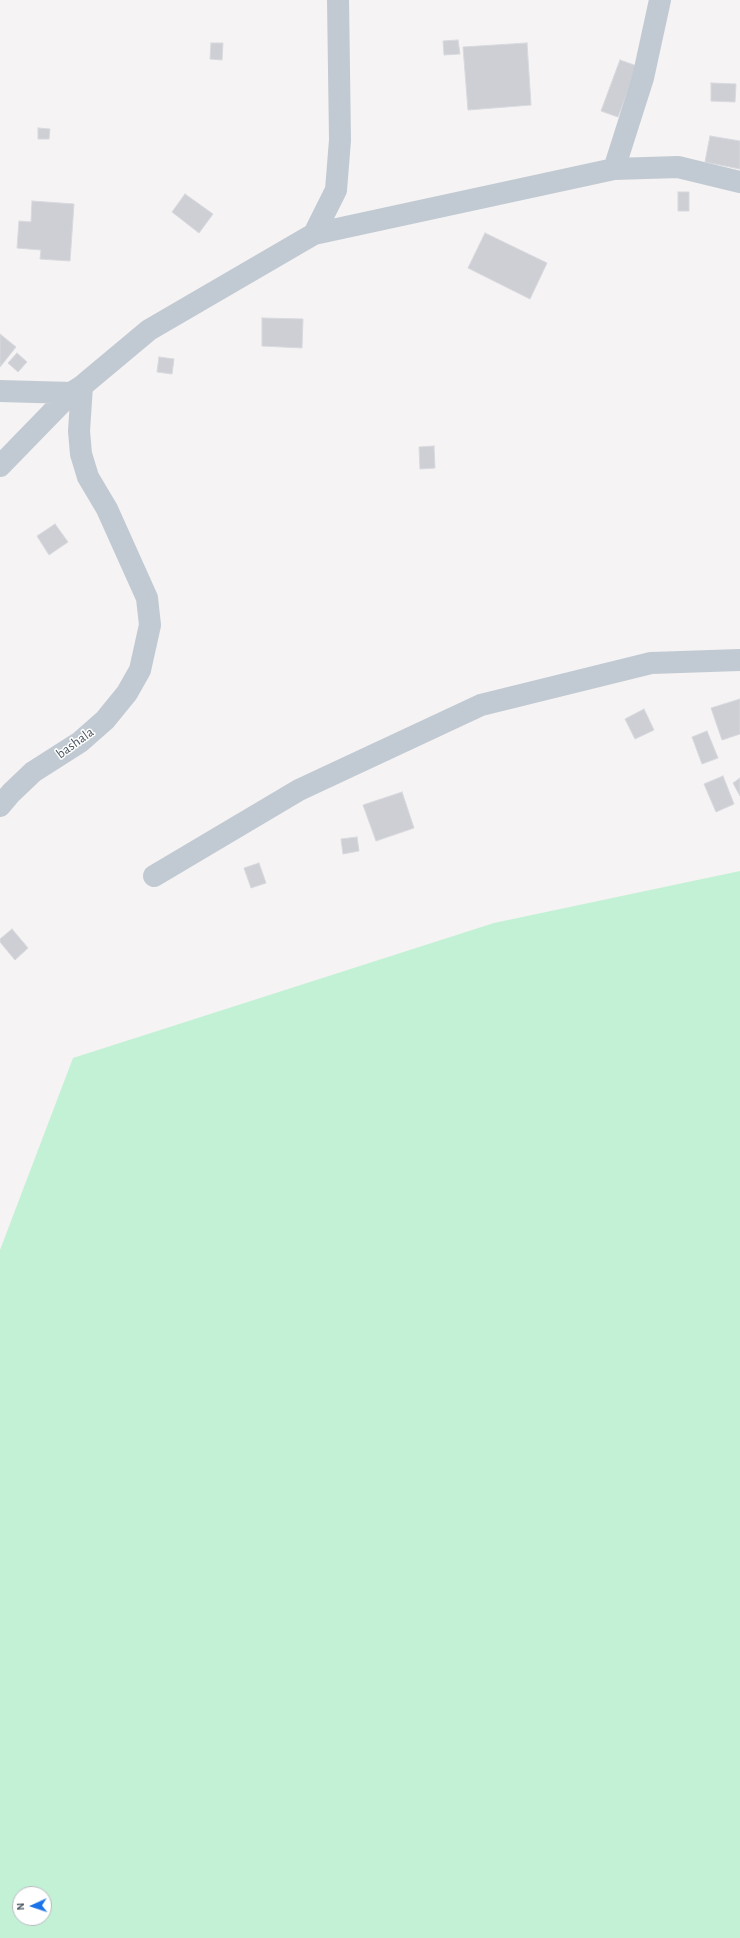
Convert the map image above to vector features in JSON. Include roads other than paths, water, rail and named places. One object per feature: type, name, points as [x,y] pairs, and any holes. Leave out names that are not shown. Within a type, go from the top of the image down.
[{"type":"street","points":[[314,234],[336,190],[340,140],[338,0]]},
{"type":"street","points":[[614,169],[643,78],[660,0]]},
{"type":"street","points":[[0,466],[76,389],[149,330],[314,234],[614,169],[678,167],[740,182]]},
{"type":"street","points":[[0,391],[76,389]]},
{"type":"street","name":"bashala","points":[[0,806],[33,772],[80,742],[105,720],[127,693],[140,670],[150,625],[147,598],[113,521],[88,477],[81,454],[76,389]]},
{"type":"street","points":[[154,876],[299,790],[481,705],[651,663],[740,660]]}]
